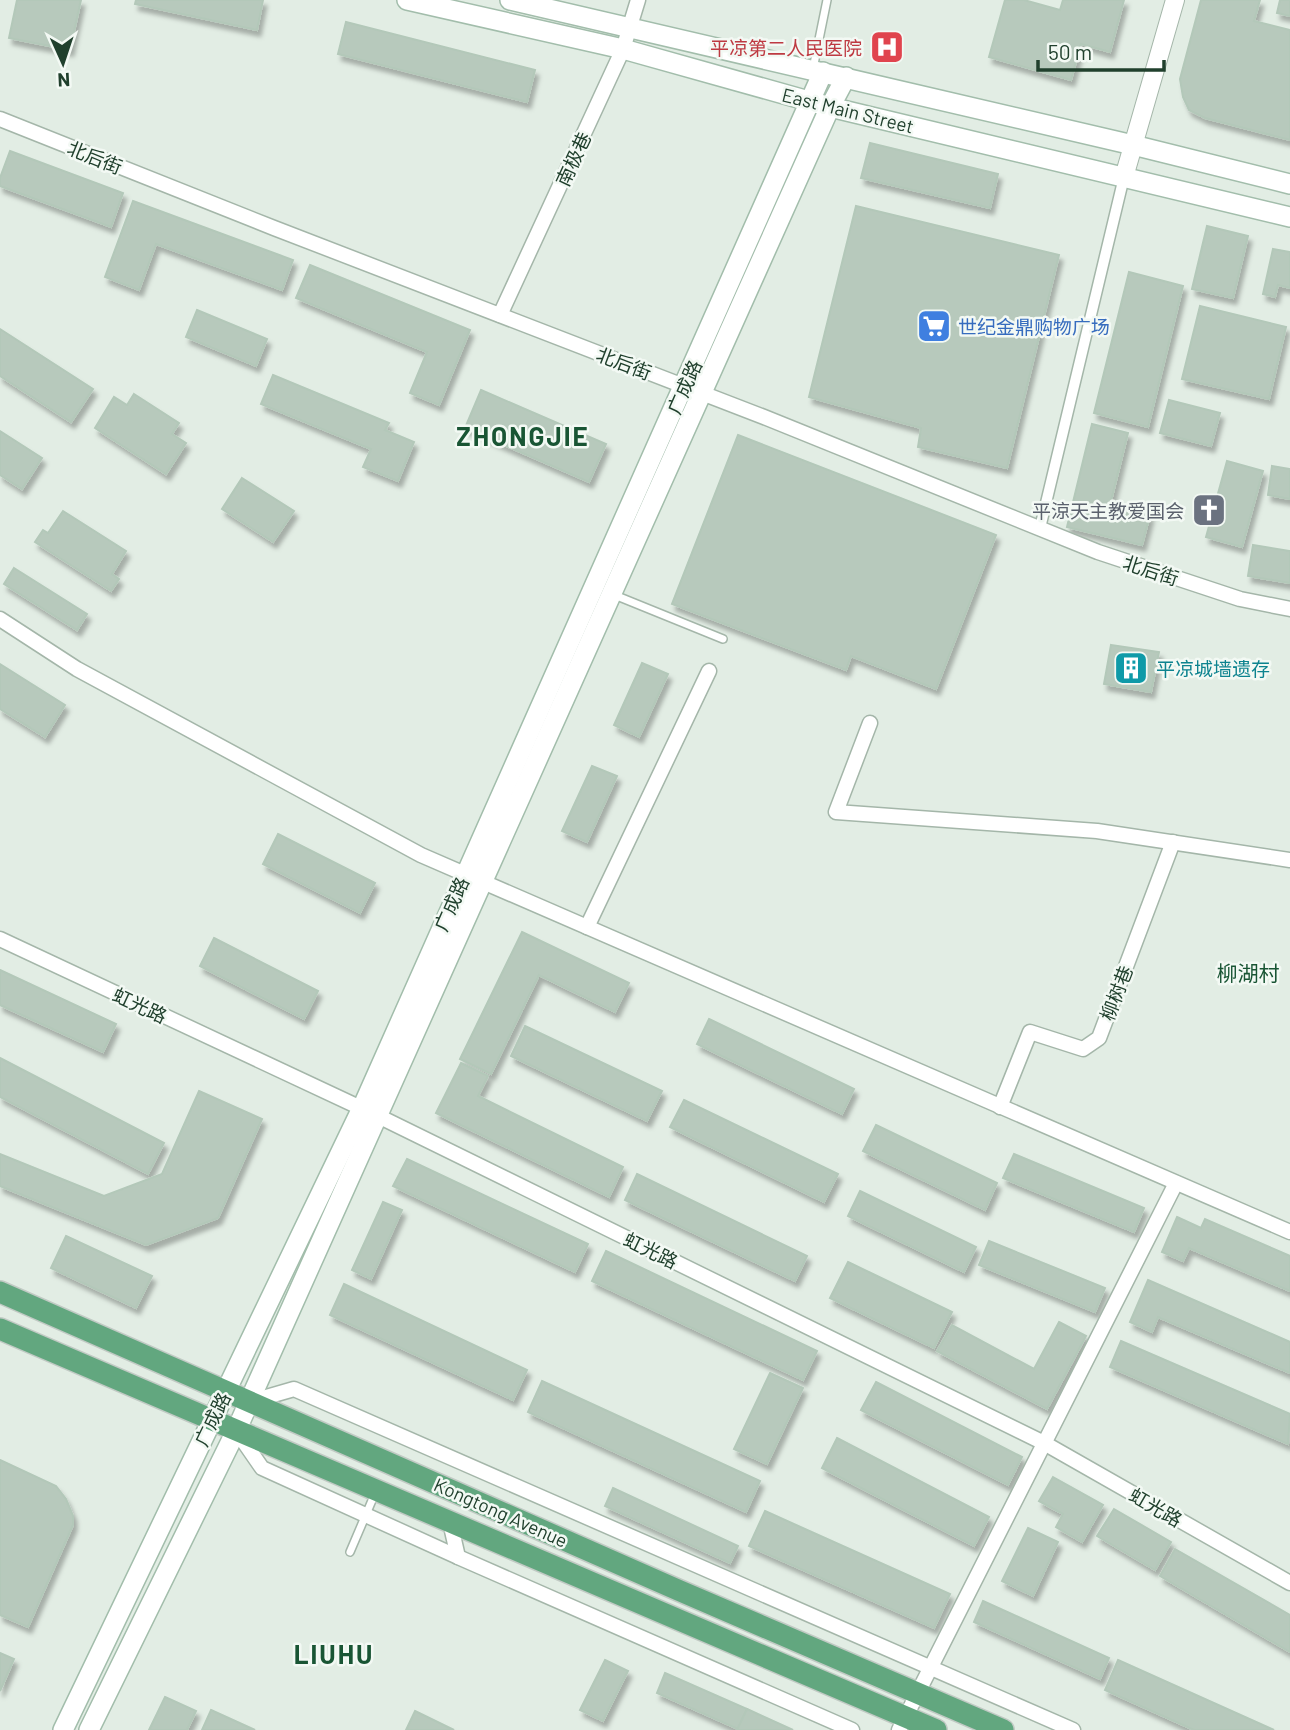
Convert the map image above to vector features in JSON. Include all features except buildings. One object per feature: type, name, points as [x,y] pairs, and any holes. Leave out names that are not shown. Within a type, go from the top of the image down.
[{"type":"main road","name":"East Main Street","points":[[407,0],[623,49],[821,104],[1290,217]]},
{"type":"main road","name":"East Main Street","points":[[510,0],[818,70],[1290,184]]},
{"type":"main road","name":"广成路","points":[[818,70],[821,104]]},
{"type":"main road","name":"广成路","points":[[89,1730],[236,1431],[370,1112],[821,104],[846,77]]},
{"type":"main road","name":"广成路","points":[[474,878],[612,594],[693,389]]},
{"type":"main road","name":"广成路","points":[[63,1730],[225,1391],[370,1112]]},
{"type":"main road","name":"Kongtong Avenue","points":[[0,1292],[1003,1730]]},
{"type":"main road","name":"Kongtong Avenue","points":[[0,1329],[450,1522],[902,1723],[936,1730]]},
{"type":"street","name":"南极巷","points":[[500,315],[623,49],[638,0]]},
{"type":"street","points":[[1040,528],[1124,177],[1175,0]]},
{"type":"street","name":"北后街","points":[[0,119],[693,389],[1098,552],[1240,599],[1290,609]]},
{"type":"street","points":[[0,619],[77,668],[421,855],[1290,1233]]},
{"type":"street","points":[[587,927],[709,671]]},
{"type":"street","points":[[870,723],[836,812],[1097,831],[1290,860]]},
{"type":"street","name":"柳树巷","points":[[1000,1107],[1030,1032],[1083,1049],[1099,1038],[1173,842]]},
{"type":"street","name":"虹光路","points":[[0,939],[370,1112],[1044,1443],[1290,1584]]},
{"type":"street","points":[[902,1723],[1176,1183]]},
{"type":"street","points":[[249,1402],[294,1388],[1073,1730]]},
{"type":"street","points":[[236,1431],[262,1468],[852,1730]]},
{"type":"street","points":[[450,1522],[458,1557]]},
{"type":"lane","points":[[818,70],[827,0]]},
{"type":"lane","points":[[612,594],[723,639]]},
{"type":"lane","points":[[350,1552],[376,1491]]},
{"type":"place","name":"平凉第二人民医院","points":[[887,47]]},
{"type":"place","name":"世纪金鼎购物广场","points":[[934,326]]},
{"type":"place","name":"平涼天主教爱国会","points":[[1209,510]]},
{"type":"place","name":"平凉城墙遗存","points":[[1131,668]]},
{"type":"district","name":"ZHONGJIE","points":[[523,435]]},
{"type":"district","name":"柳湖村","points":[[1248,972]]},
{"type":"district","name":"LIUHU","points":[[334,1653]]}]
